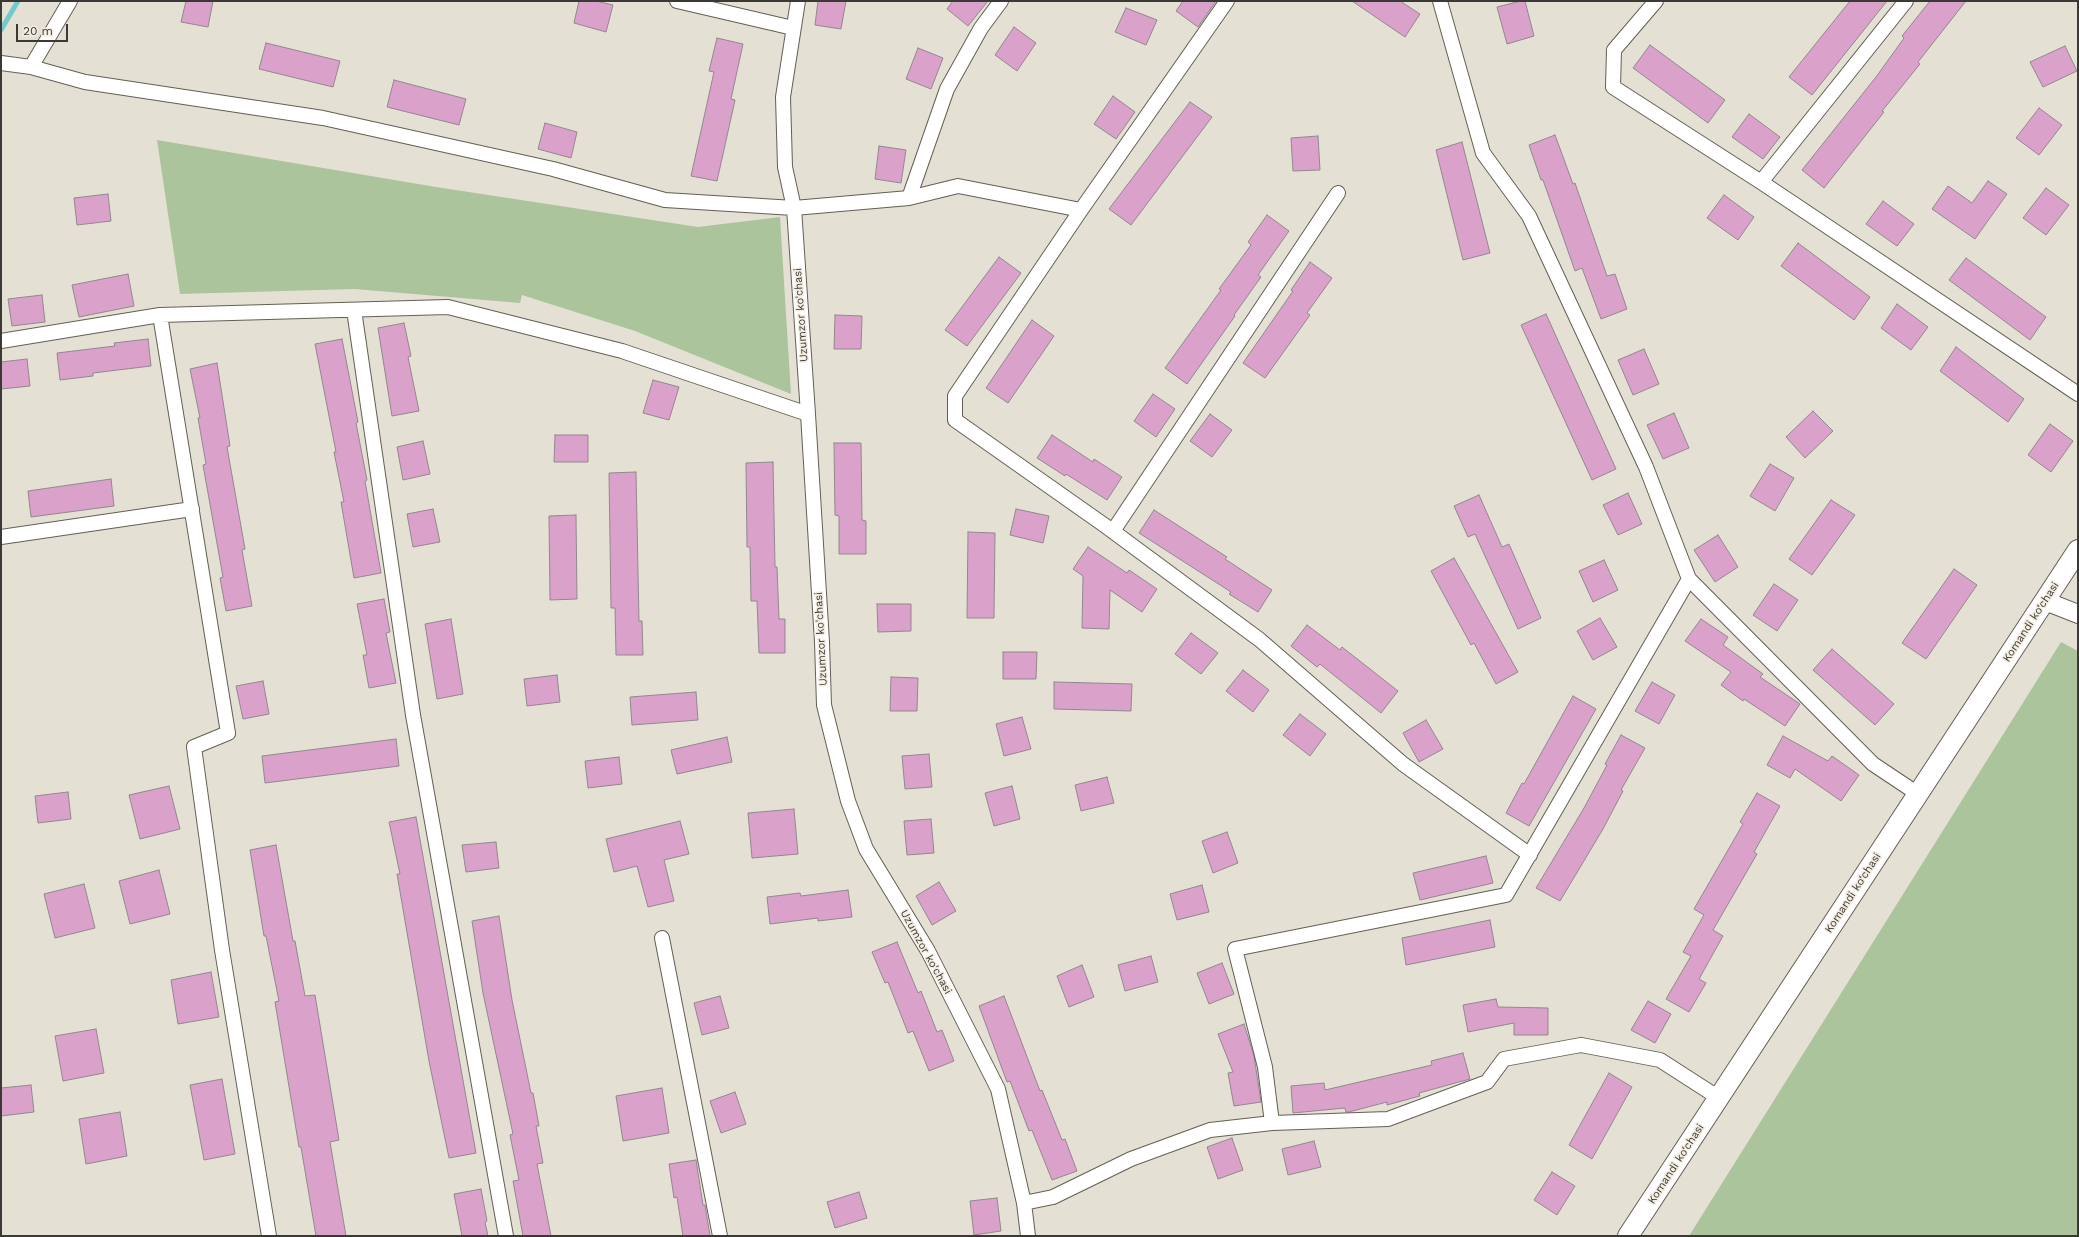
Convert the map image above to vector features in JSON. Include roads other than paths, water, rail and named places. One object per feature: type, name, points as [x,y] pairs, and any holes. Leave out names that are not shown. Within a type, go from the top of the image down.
[{"type":"main road","name":"Komandi ko‘chasi","points":[[1628,1236],[2078,550]]},
{"type":"street","points":[[31,67],[70,1]]},
{"type":"street","points":[[677,1],[793,28]]},
{"type":"street","name":"Uzumzor ko'chasi","points":[[798,1],[783,97],[785,166],[794,208],[822,642],[824,705],[848,801],[866,849],[928,951],[998,1089],[1024,1203],[1028,1236]]},
{"type":"street","points":[[909,198],[947,89],[982,28],[1001,1]]},
{"type":"street","points":[[1227,1],[1080,210],[955,396],[954,420],[1113,531],[1260,640],[1403,764],[1530,855]]},
{"type":"street","points":[[1440,1],[1483,153],[1529,216],[1646,467],[1689,579],[1873,764],[1918,794]]},
{"type":"street","points":[[1656,1],[1614,50],[1612,86],[1761,182],[2078,394]]},
{"type":"street","points":[[1761,182],[1906,1]]},
{"type":"street","points":[[1,63],[31,67],[85,82],[323,118],[553,169],[665,200],[794,208],[909,198],[958,186],[1080,210]]},
{"type":"street","points":[[1113,531],[1338,192]]},
{"type":"street","points":[[1,340],[160,315],[448,307],[622,351],[808,414]]},
{"type":"street","points":[[354,310],[413,715],[506,1236]]},
{"type":"street","points":[[160,315],[228,733],[194,747],[222,950],[268,1236]]},
{"type":"street","points":[[1,537],[192,509]]},
{"type":"street","points":[[1272,1124],[1265,1067],[1235,949],[1506,895],[1689,579]]},
{"type":"street","points":[[2045,601],[2078,614]]},
{"type":"street","points":[[662,938],[720,1236]]},
{"type":"street","points":[[1024,1203],[1053,1197],[1131,1159],[1210,1130],[1272,1124],[1388,1119],[1487,1082],[1504,1059],[1581,1045],[1660,1060],[1718,1098]]},
{"type":"waterway","points":[[1,30],[18,1]]}]
